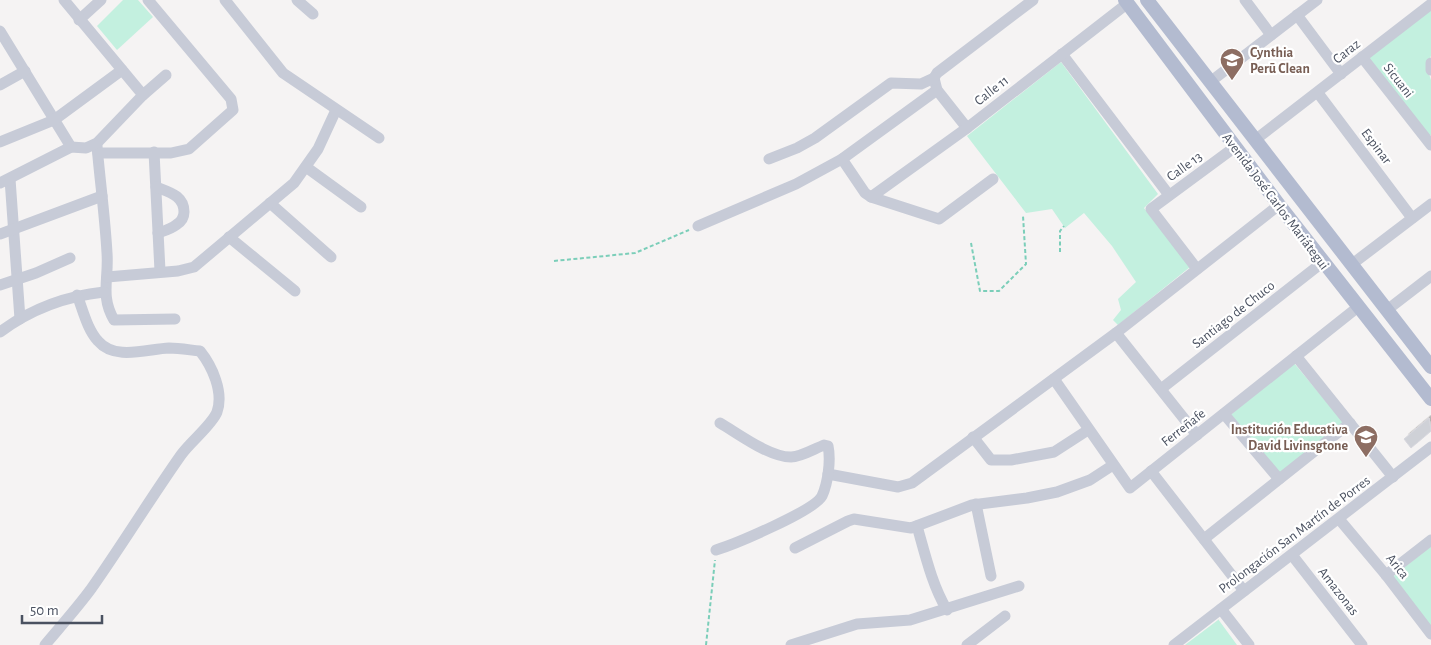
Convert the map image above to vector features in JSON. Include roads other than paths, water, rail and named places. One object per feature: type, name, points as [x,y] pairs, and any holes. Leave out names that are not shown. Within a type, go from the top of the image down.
[{"type":"main road","name":"Avenida José Carlos Mariátegui","points":[[1126,2],[1279,205],[1431,399]]},
{"type":"main road","name":"Avenida José Carlos Mariátegui","points":[[1150,4],[1387,310],[1428,358]]},
{"type":"main road","points":[[1138,18],[1150,4]]},
{"type":"street","points":[[64,0],[143,95]]},
{"type":"street","points":[[79,20],[101,0]]},
{"type":"street","points":[[20,319],[12,229],[5,181],[71,148],[171,153],[189,149],[233,110],[233,103],[148,0]]},
{"type":"street","points":[[225,0],[283,73],[379,138]]},
{"type":"street","points":[[298,0],[313,14]]},
{"type":"street","points":[[967,128],[936,84],[937,73],[1033,0]]},
{"type":"street","points":[[1245,0],[1272,35]]},
{"type":"street","points":[[1210,82],[1317,0]]},
{"type":"street","name":"Calle 11","points":[[871,197],[967,128],[1126,2]]},
{"type":"street","name":"Caraz","points":[[1255,140],[1431,4]]},
{"type":"street","points":[[1297,15],[1341,74]]},
{"type":"street","points":[[0,31],[71,148]]},
{"type":"street","points":[[1062,54],[1169,194]]},
{"type":"street","name":"Sicuani","points":[[1362,57],[1430,141]]},
{"type":"street","points":[[1431,62],[1431,70]]},
{"type":"street","points":[[0,142],[54,120],[122,70]]},
{"type":"street","points":[[0,85],[25,71]]},
{"type":"street","points":[[166,75],[143,95],[97,148],[107,255],[107,277],[104,292],[108,309],[114,320],[175,319]]},
{"type":"street","points":[[769,159],[797,148],[815,138],[891,83],[936,84]]},
{"type":"street","points":[[698,226],[796,184],[842,159],[936,84]]},
{"type":"street","name":"Espinar","points":[[1318,93],[1412,218]]},
{"type":"street","points":[[107,277],[160,271],[178,272],[194,267],[294,183],[318,149],[336,110]]},
{"type":"street","name":"Calle 13","points":[[1197,270],[1151,209],[1235,147]]},
{"type":"street","points":[[154,152],[160,271]]},
{"type":"street","points":[[842,159],[865,193],[871,197],[939,219],[993,179]]},
{"type":"street","points":[[306,167],[361,207]]},
{"type":"street","points":[[156,187],[179,198],[183,205],[184,214],[177,225],[158,233]]},
{"type":"street","points":[[0,234],[102,196]]},
{"type":"street","points":[[270,202],[330,257]]},
{"type":"street","points":[[1351,264],[1431,204]]},
{"type":"street","points":[[828,474],[898,487],[906,486],[1054,379],[1279,205]]},
{"type":"street","points":[[228,237],[295,291]]},
{"type":"street","points":[[0,285],[36,274],[70,258]]},
{"type":"street","name":"Santiago de Chuco","points":[[1161,389],[1323,262]]},
{"type":"street","points":[[1387,310],[1431,276]]},
{"type":"street","points":[[0,332],[39,308],[77,295],[104,292]]},
{"type":"street","points":[[45,645],[90,590],[152,495],[191,441],[210,423],[218,411],[215,378],[208,361],[200,351],[171,348],[124,353],[110,349],[99,343],[91,331],[77,295]]},
{"type":"street","name":"Ferreñafe","points":[[1054,379],[1130,488],[1358,307]]},
{"type":"street","points":[[1116,332],[1198,435]]},
{"type":"street","points":[[1296,356],[1393,477]]},
{"type":"street","points":[[1224,414],[1279,479]]},
{"type":"street","points":[[716,550],[762,532],[808,508],[822,497],[828,474],[828,446],[824,445],[791,457],[761,447],[720,423]]},
{"type":"street","points":[[1204,539],[1350,423]]},
{"type":"street","points":[[973,437],[991,460],[1011,460],[1054,452],[1088,430]]},
{"type":"street","name":"Prolongación San Martín de Porres","points":[[1174,645],[1431,447]]},
{"type":"street","points":[[795,548],[854,519],[900,527],[917,526],[976,504],[1027,498],[1057,492],[1090,480],[1113,465]]},
{"type":"street","points":[[1151,471],[1244,591]]},
{"type":"street","points":[[976,504],[991,576]]},
{"type":"street","name":"Arica","points":[[1339,519],[1386,575],[1431,634]]},
{"type":"street","points":[[917,526],[939,597],[947,610]]},
{"type":"street","points":[[1386,575],[1431,540]]},
{"type":"street","name":"Amazonas","points":[[1292,555],[1362,645]]},
{"type":"street","points":[[791,645],[857,624],[910,620],[1019,586]]},
{"type":"street","points":[[1221,609],[1249,645]]},
{"type":"street","points":[[970,644],[1005,616]]},
{"type":"place","name":"Cynthia Perū Clean","points":[[1232,81]]},
{"type":"place","name":"Institución Educativa David Livinsgtone","points":[[1366,458]]}]
